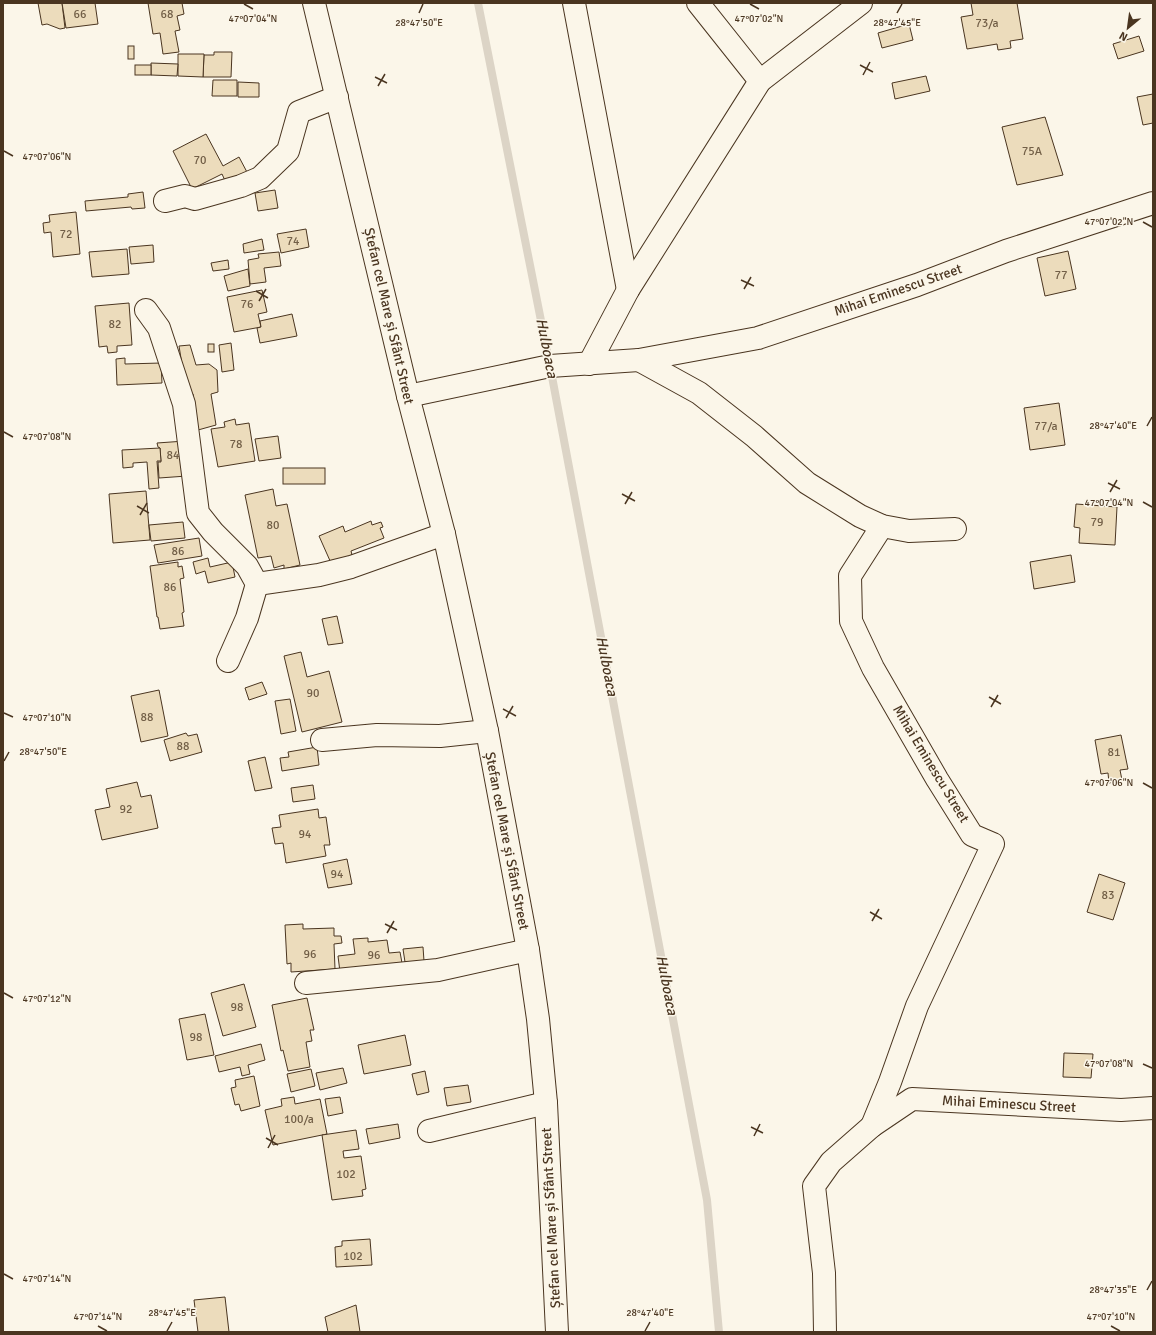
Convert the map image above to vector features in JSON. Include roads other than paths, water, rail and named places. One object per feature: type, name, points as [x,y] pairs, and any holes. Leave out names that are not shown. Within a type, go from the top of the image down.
[{"type":"street","name":"Ștefan cel Mare și Sfânt Street","points":[[314,3],[408,396],[444,534],[487,731],[528,950],[538,1019],[546,1103],[557,1332]]},
{"type":"street","points":[[574,3],[628,290]]},
{"type":"street","points":[[698,3],[760,81]]},
{"type":"street","points":[[589,364],[628,290],[760,81],[861,3]]},
{"type":"street","points":[[165,201],[184,196],[195,199],[241,186],[260,178],[288,151],[300,112],[337,97]]},
{"type":"street","name":"Mihai Eminescu Street","points":[[408,396],[550,366],[639,360],[758,338],[917,285],[1006,252],[1153,203]]},
{"type":"street","points":[[146,310],[159,328],[184,404],[198,513],[213,532],[247,566],[257,584],[247,618],[228,661]]},
{"type":"street","points":[[639,360],[699,393],[754,436],[807,483],[860,516],[882,526],[909,531],[955,529]]},
{"type":"street","name":"Mihai Eminescu Street","points":[[872,1126],[890,1082],[917,1006],[993,844],[972,835],[873,668],[851,621],[850,576],[882,526]]},
{"type":"street","points":[[257,584],[319,576],[444,534]]},
{"type":"street","points":[[322,740],[378,735],[440,736],[487,731]]},
{"type":"street","name":"Ștefan cel Mare și Sfânt Street","points":[[306,983],[438,970],[528,950]]},
{"type":"street","name":"Mihai Eminescu Street","points":[[825,1332],[824,1273],[814,1186],[831,1162],[872,1126],[912,1100],[1121,1110],[1153,1108]]},
{"type":"street","points":[[429,1131],[546,1103]]},
{"type":"waterway","name":"Hulboaca","points":[[478,3],[550,366],[707,1200],[719,1332]]}]
